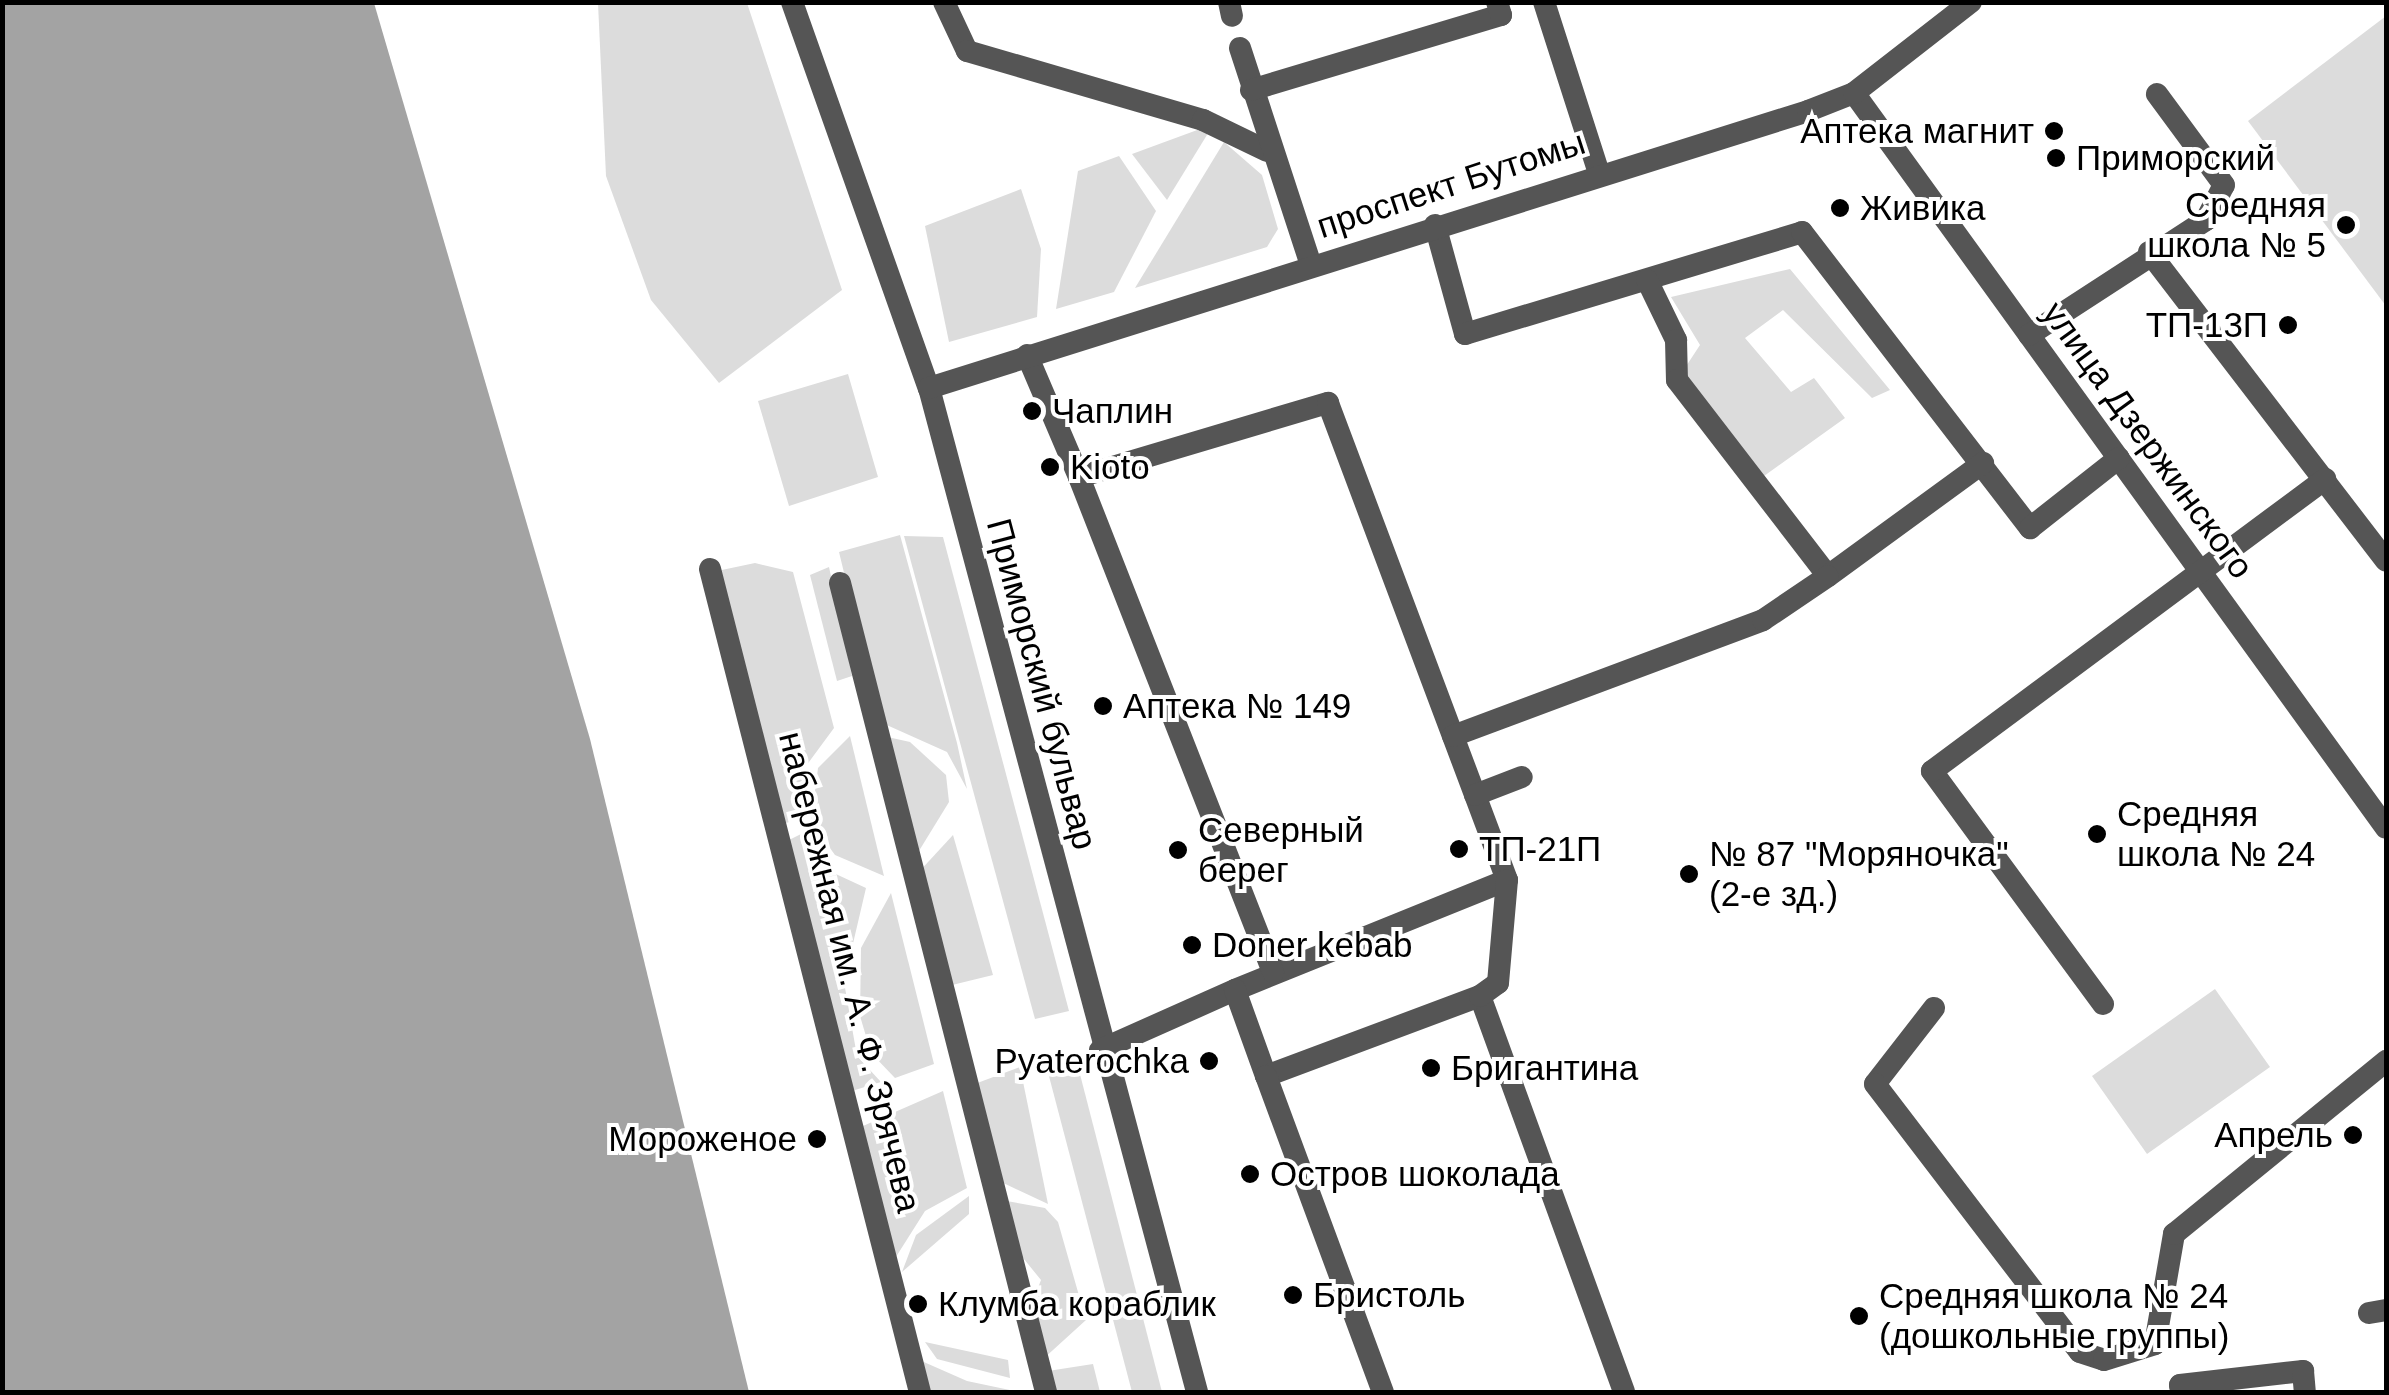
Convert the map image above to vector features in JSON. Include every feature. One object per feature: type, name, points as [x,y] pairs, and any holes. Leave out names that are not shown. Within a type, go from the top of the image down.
[{"type":"street","name":"Приморский бульвар","points":[[792,2],[929,388],[1100,1050],[1197,1392]]},
{"type":"street","points":[[944,2],[967,51],[1202,120],[1267,151]]},
{"type":"street","points":[[1251,90],[1499,9],[1543,2],[1599,173]]},
{"type":"street","name":"проспект Бутомы","points":[[929,388],[1854,93],[1971,2]]},
{"type":"street","points":[[1240,48],[1267,151],[1311,264]]},
{"type":"street","name":"улица Дзержинского","points":[[1854,93],[2386,828]]},
{"type":"street","points":[[2030,335],[2149,252],[2206,220],[2224,185],[2157,94]]},
{"type":"street","points":[[1435,225],[1465,334],[1802,232],[2030,528],[2119,458]]},
{"type":"street","points":[[2149,252],[2386,561]]},
{"type":"street","points":[[1647,280],[1676,340],[1678,380],[1828,576]]},
{"type":"street","points":[[1027,356],[1078,476],[1272,972]]},
{"type":"street","points":[[1078,476],[1328,403],[1507,880],[1498,982],[1480,996],[1266,1076]]},
{"type":"street","points":[[1453,736],[1763,620],[1982,463]]},
{"type":"street","points":[[2104,1004],[1932,771],[2325,479]]},
{"type":"street","name":"набережная им. А. Ф. Зрячева","points":[[710,569],[920,1392]]},
{"type":"street","points":[[840,583],[1046,1392]]},
{"type":"street","points":[[1475,795],[1522,778]]},
{"type":"street","points":[[1100,1050],[1272,972],[1507,880]]},
{"type":"street","points":[[1235,990],[1384,1392]]},
{"type":"street","points":[[1480,996],[1624,1392]]},
{"type":"street","points":[[1934,1008],[1875,1084],[2080,1352],[2104,1360],[2155,1344],[2174,1234],[2386,1062]]},
{"type":"street","points":[[2180,1392],[2180,1385],[2303,1371],[2305,1392]]},
{"type":"shaded area","points":[[3,2],[374,3],[590,739],[749,1392],[3,1392]]},
{"type":"shaded area","points":[[598,3],[747,3],[842,290],[719,383],[651,300],[606,176]]},
{"type":"shaded area","points":[[2386,16],[2386,306],[2248,121]]},
{"type":"shaded area","points":[[1200,129],[1210,130],[1167,200],[1132,154]]},
{"type":"shaded area","points":[[1224,142],[1262,175],[1278,229],[1267,247],[1135,288]]},
{"type":"shaded area","points":[[1119,156],[1156,211],[1114,292],[1056,309],[1078,171]]},
{"type":"shaded area","points":[[1021,189],[1041,249],[1037,317],[949,342],[925,226]]},
{"type":"shaded area","points":[[1790,269],[1890,390],[1872,398],[1783,310],[1745,338],[1791,392],[1814,378],[1845,418],[1764,476],[1677,380],[1700,345],[1671,297]]},
{"type":"shaded area","points":[[848,374],[878,477],[789,506],[758,401]]},
{"type":"shaded area","points":[[900,535],[967,789],[947,752],[880,722],[839,552]]},
{"type":"shaded area","points":[[904,536],[943,537],[1069,1011],[1035,1019]]},
{"type":"shaded area","points":[[755,563],[793,572],[834,728],[806,766],[797,820],[782,824],[717,571]]},
{"type":"shaded area","points":[[829,567],[852,676],[837,681],[810,575]]},
{"type":"shaded area","points":[[850,736],[884,876],[835,855],[811,822],[818,768]]},
{"type":"shaded area","points":[[883,736],[910,742],[946,775],[949,802],[914,859]]},
{"type":"shaded area","points":[[803,833],[825,869],[866,888],[844,982],[857,1056],[881,1082],[842,1094],[789,840]]},
{"type":"shaded area","points":[[953,835],[993,975],[948,986],[917,874]]},
{"type":"shaded area","points":[[891,893],[934,1064],[895,1078],[871,1053],[860,1016],[861,948]]},
{"type":"shaded area","points":[[2215,989],[2270,1067],[2147,1154],[2092,1076]]},
{"type":"shaded area","points":[[1074,1051],[1162,1392],[1132,1392],[1045,1061]]},
{"type":"shaded area","points":[[1020,1067],[1048,1204],[997,1180],[972,1085]]},
{"type":"shaded area","points":[[943,1091],[967,1188],[925,1211],[894,1260],[863,1126]]},
{"type":"shaded area","points":[[969,1196],[969,1214],[902,1272],[916,1235]]},
{"type":"shaded area","points":[[1001,1200],[1045,1208],[1058,1222],[1086,1320],[1042,1360],[1029,1311],[1041,1280],[1010,1242]]},
{"type":"shaded area","points":[[925,1342],[1008,1360],[1010,1378],[937,1359]]},
{"type":"shaded area","points":[[917,1359],[967,1381],[1019,1392],[925,1392]]},
{"type":"shaded area","points":[[1093,1364],[1100,1392],[1054,1392],[1048,1371]]},
{"type":"place","name":"Аптека магнит","points":[[2054,131]]},
{"type":"place","name":"Приморский","points":[[2056,158]]},
{"type":"place","name":"Живика","points":[[1840,208]]},
{"type":"place","name":"Средняя школа № 5","points":[[2346,225]]},
{"type":"place","name":"ТП-13П","points":[[2288,325]]},
{"type":"place","name":"Чаплин","points":[[1032,411]]},
{"type":"place","name":"Kioto","points":[[1050,467]]},
{"type":"place","name":"Аптека № 149","points":[[1103,706]]},
{"type":"place","name":"Средняя школа № 24","points":[[2097,834]]},
{"type":"place","name":"ТП-21П","points":[[1459,849]]},
{"type":"place","name":"Северный берег","points":[[1178,850]]},
{"type":"place","name":"№ 87 \"Моряночка\" (2-е зд.)","points":[[1689,874]]},
{"type":"place","name":"Doner kebab","points":[[1192,945]]},
{"type":"place","name":"Pyaterochka","points":[[1209,1061]]},
{"type":"place","name":"Бригантина","points":[[1431,1068]]},
{"type":"place","name":"Апрель","points":[[2353,1135]]},
{"type":"place","name":"Мороженое","points":[[817,1139]]},
{"type":"place","name":"Остров шоколада","points":[[1250,1174]]},
{"type":"place","name":"Бристоль","points":[[1293,1295]]},
{"type":"place","name":"Клумба кораблик","points":[[918,1304]]},
{"type":"place","name":"Средняя школа № 24 (дошкольные группы)","points":[[1859,1316]]}]
